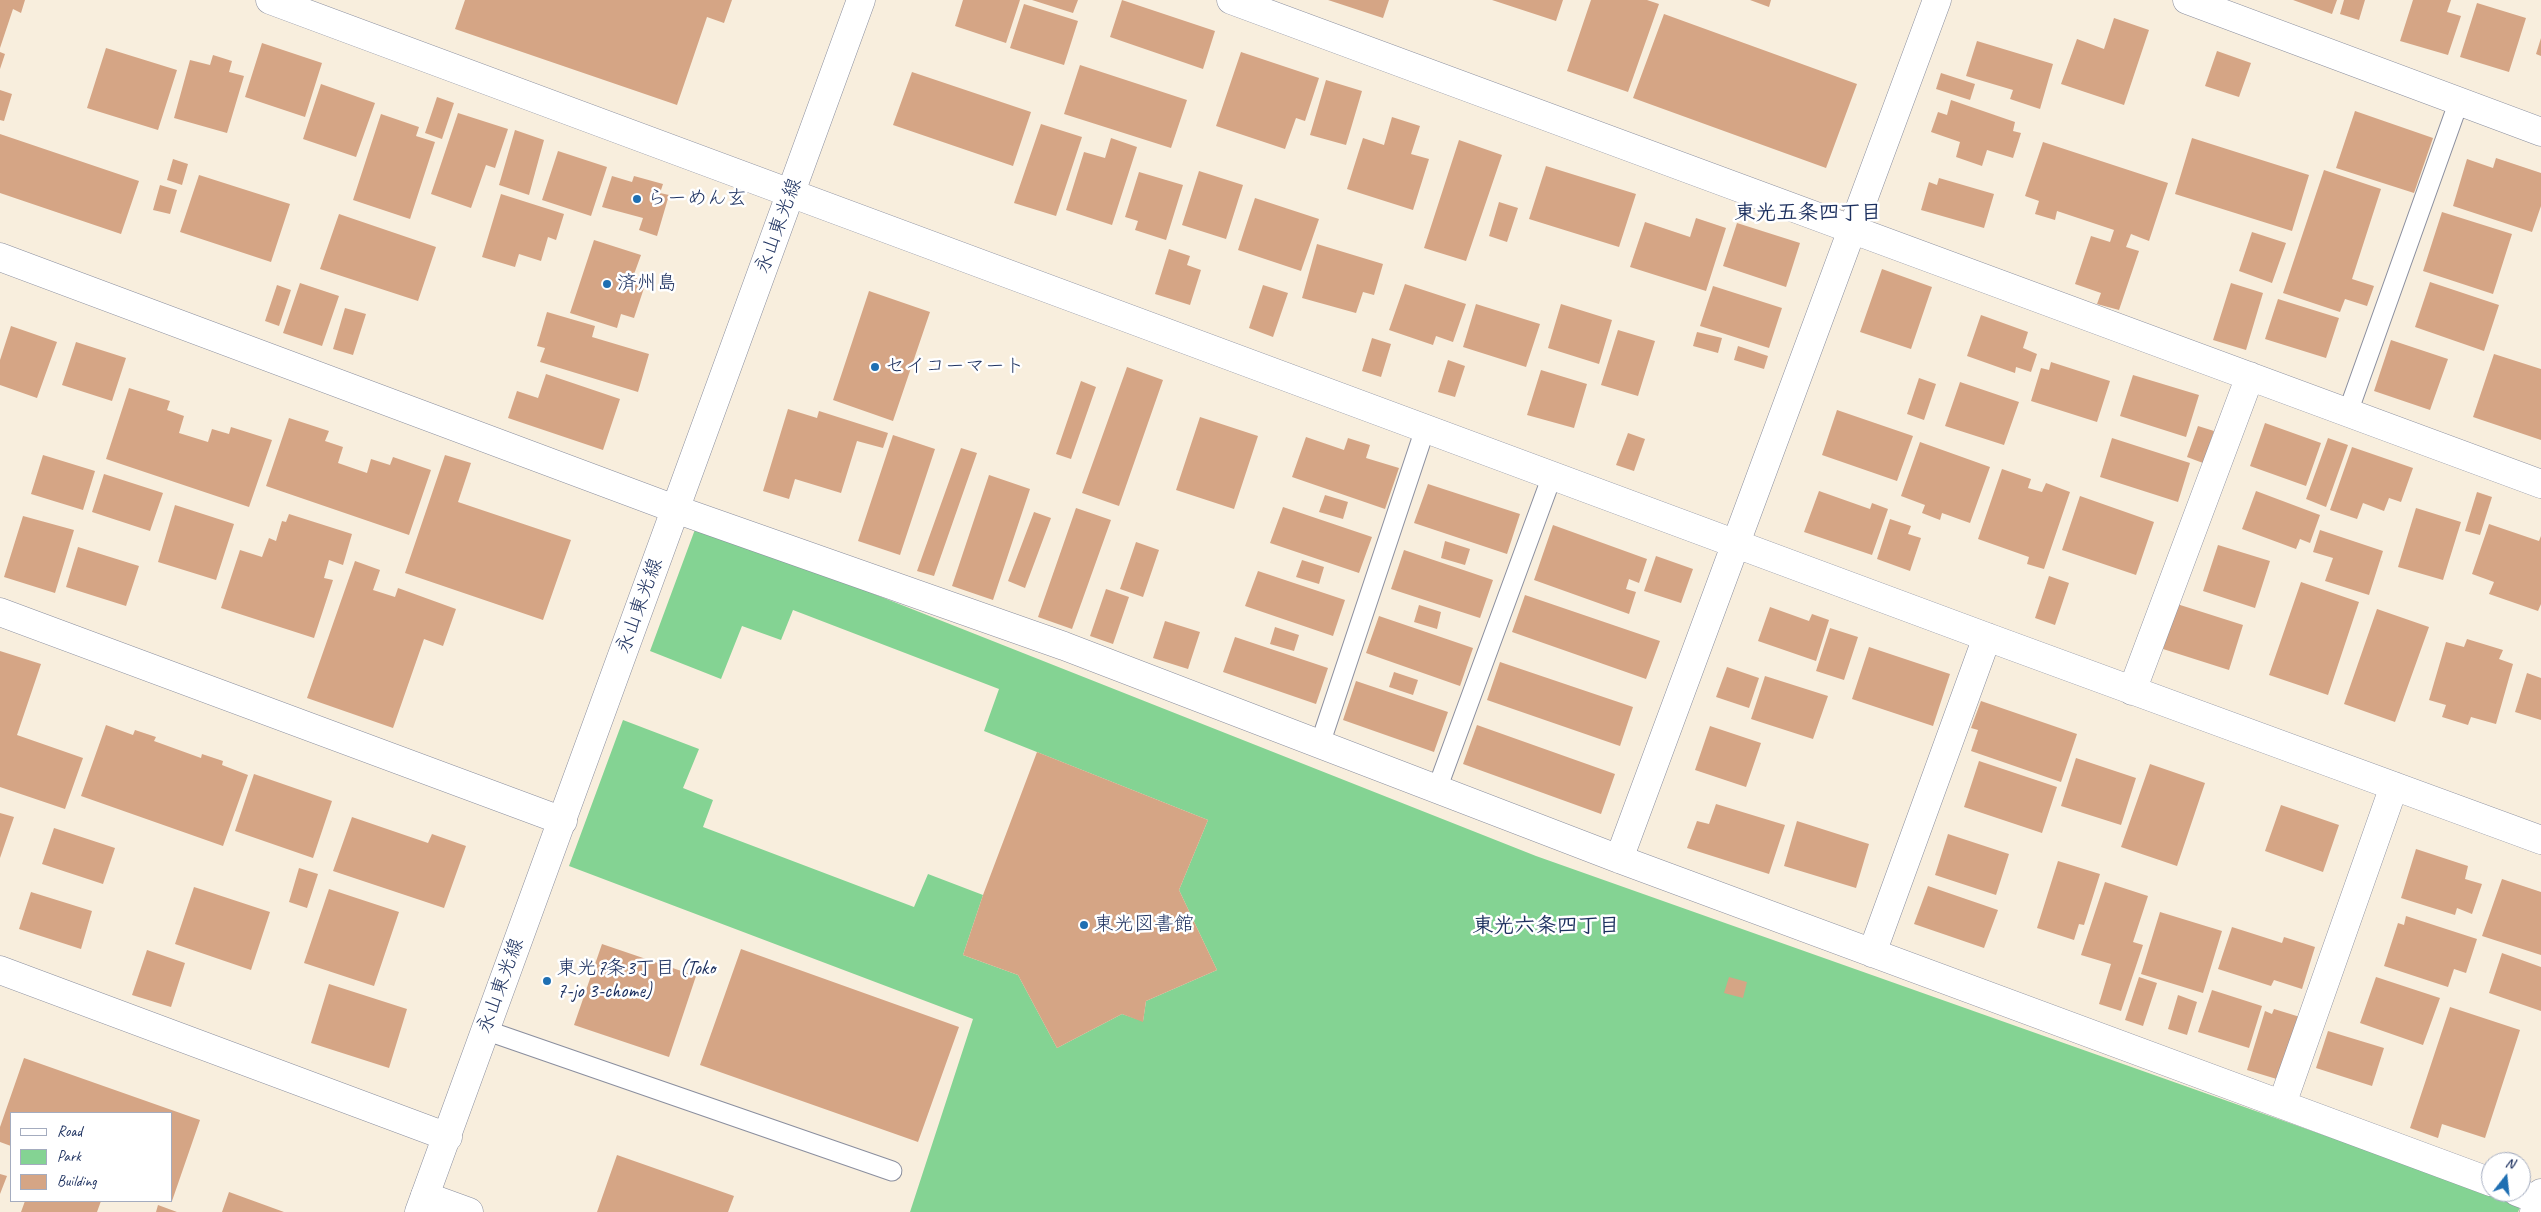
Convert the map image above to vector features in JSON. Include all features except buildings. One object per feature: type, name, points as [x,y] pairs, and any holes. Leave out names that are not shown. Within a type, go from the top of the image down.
[{"type":"street","points":[[270,0],[2132,691],[2541,840]]},
{"type":"street","name":"永山東光線","points":[[422,1204],[861,0]]},
{"type":"street","points":[[1231,0],[1851,231],[2541,484]]},
{"type":"street","points":[[1619,859],[1936,0]]},
{"type":"street","points":[[2186,0],[2541,132]]},
{"type":"street","points":[[0,257],[675,508],[1064,646],[1619,859],[2481,1178]]},
{"type":"street","points":[[2132,691],[2250,376]]},
{"type":"street","points":[[0,612],[563,820]]},
{"type":"street","points":[[1872,953],[1987,637]]},
{"type":"street","points":[[2282,1104],[2394,786]]},
{"type":"street","points":[[0,970],[448,1137]]},
{"type":"street","points":[[422,1204],[469,1212]]},
{"type":"lane","points":[[2348,412],[2459,102]]},
{"type":"lane","points":[[1320,744],[1426,429]]},
{"type":"lane","points":[[1437,789],[1552,476]]},
{"type":"lane","points":[[485,1030],[892,1171]]},
{"type":"green space","points":[[697,524],[1536,856],[2481,1191],[2481,1202],[2513,1202],[2521,1205],[2518,1212],[910,1212],[973,1019],[569,866],[623,720],[699,749],[683,788],[713,800],[703,827],[914,907],[928,874],[983,895],[963,955],[1018,975],[1057,1048],[1122,1014],[1143,1021],[1146,1001],[1217,970],[1179,890],[1208,820],[984,731],[999,689],[793,610],[781,640],[742,626],[721,679],[650,651]]},
{"type":"place","name":"らーめん玄","points":[[637,199]]},
{"type":"place","name":"済州島","points":[[607,284]]},
{"type":"place","name":"セイコーマート","points":[[875,367]]},
{"type":"place","name":"東光図書館","points":[[1084,925]]},
{"type":"place","name":"東光7条3丁目 (Toko 7-jo 3-chome)","points":[[547,981]]},
{"type":"district","name":"東光五条四丁目","points":[[1808,213]]},
{"type":"district","name":"東光六条四丁目","points":[[1546,926]]}]
